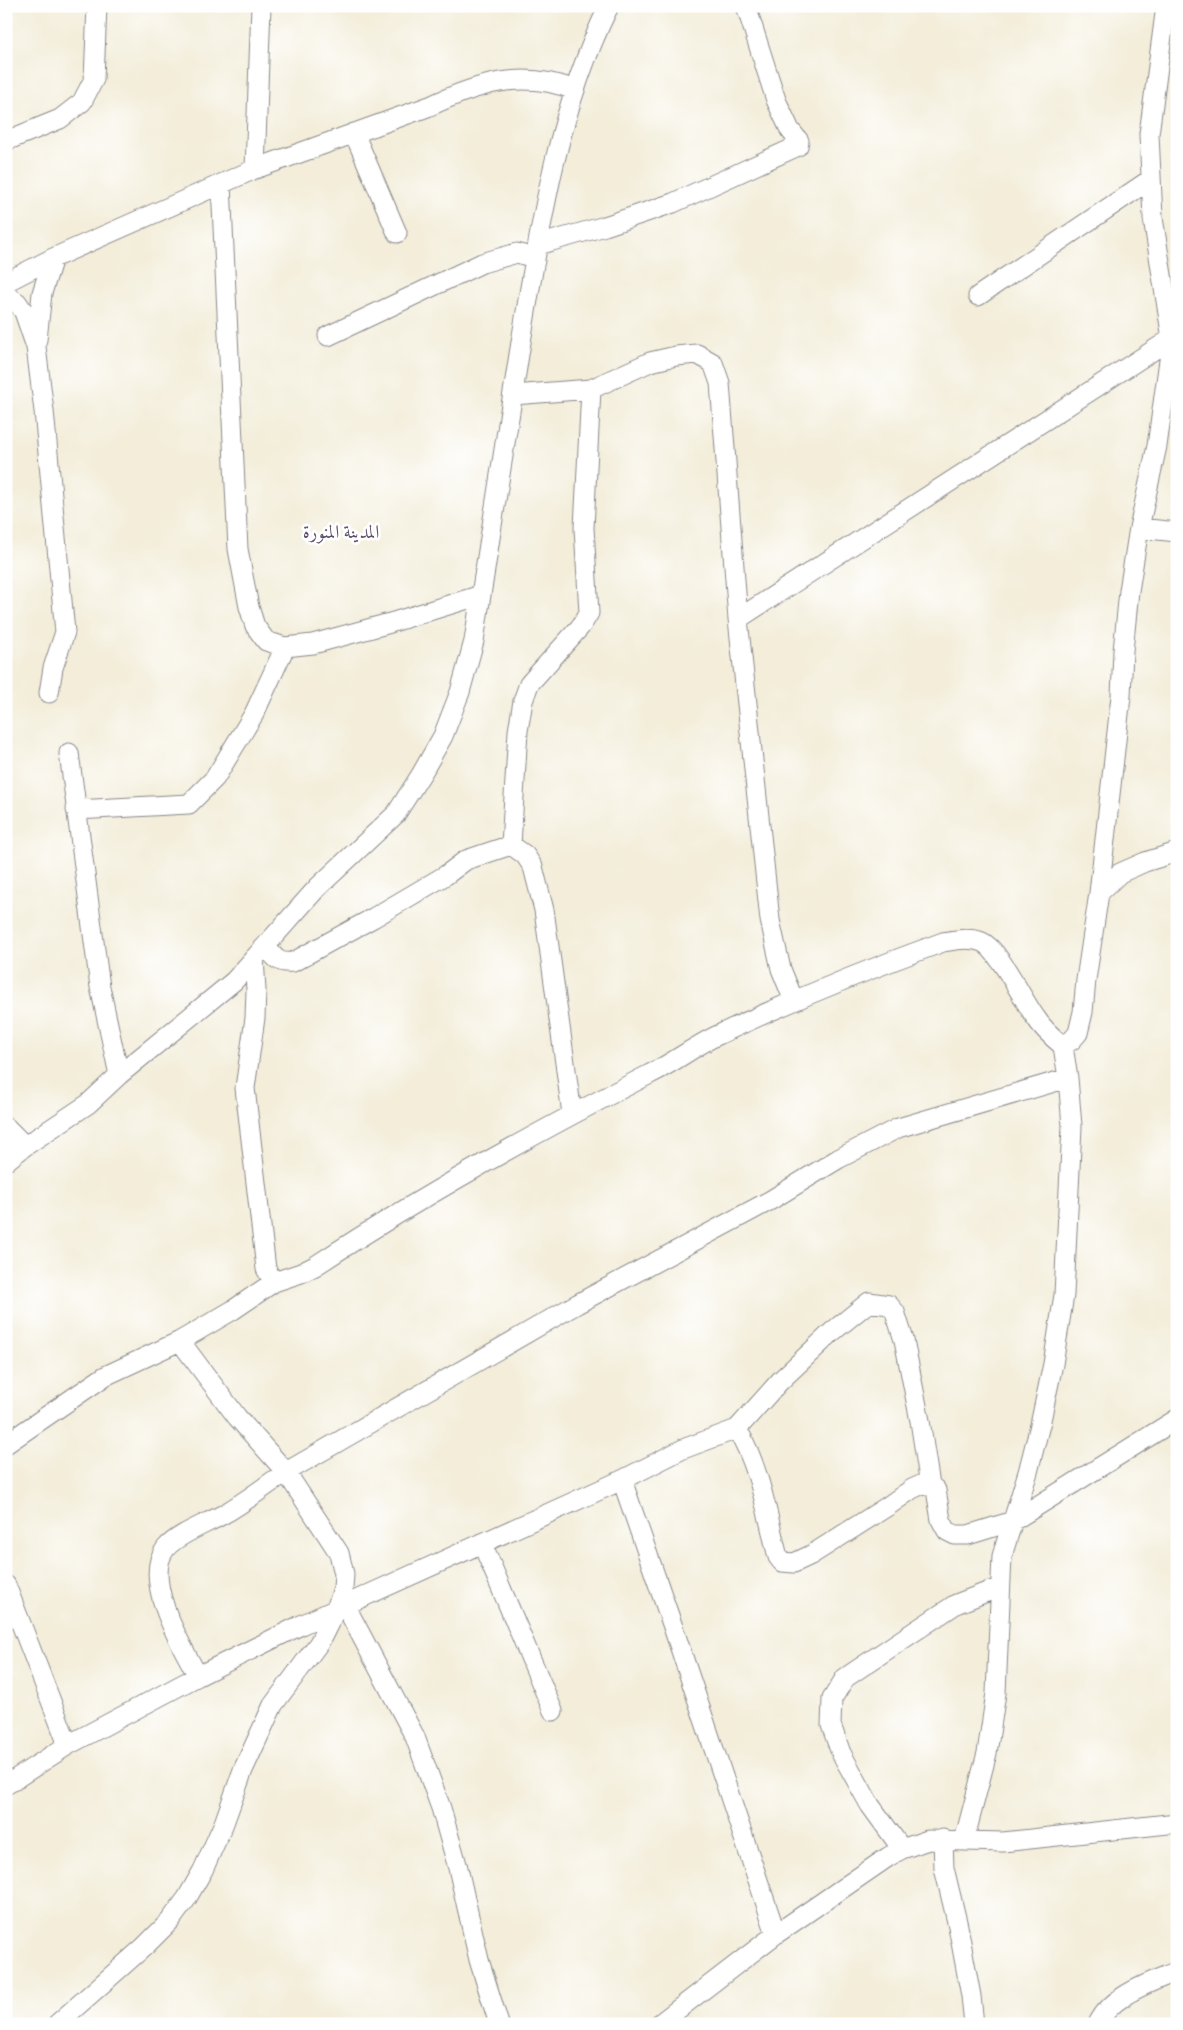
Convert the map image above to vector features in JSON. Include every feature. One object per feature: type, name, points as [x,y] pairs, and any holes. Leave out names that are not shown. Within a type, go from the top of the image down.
[{"type":"street","points":[[6,141],[60,119],[82,102],[94,79],[97,6]]},
{"type":"street","points":[[255,169],[261,6]]},
{"type":"street","points":[[6,1160],[88,1104],[119,1075],[234,982],[318,888],[396,814],[443,736],[460,692],[474,641],[536,253],[562,128],[589,49],[609,6]]},
{"type":"street","points":[[328,336],[482,263],[517,253],[527,256],[605,226],[673,203],[798,146],[799,142],[790,130],[776,100],[746,6]]},
{"type":"street","points":[[1063,1046],[1078,1033],[1084,1012],[1086,980],[1099,893],[1121,696],[1129,591],[1139,528],[1157,446],[1174,337],[1154,227],[1149,134],[1168,55],[1166,6]]},
{"type":"street","points":[[6,282],[53,258],[255,169],[430,106],[454,94],[486,84],[520,79],[546,81],[574,90]]},
{"type":"street","points":[[354,133],[396,233]]},
{"type":"street","points":[[978,296],[1151,179]]},
{"type":"street","points":[[221,184],[238,549],[249,608],[255,626],[266,641],[285,647],[313,644],[481,595]]},
{"type":"street","points":[[36,347],[42,293],[53,258]]},
{"type":"street","points":[[6,295],[16,302],[24,312],[36,347],[44,411],[65,632],[53,668],[49,693]]},
{"type":"street","points":[[738,619],[1174,337]]},
{"type":"street","points":[[513,395],[591,389],[650,362],[676,356],[697,354],[713,364],[720,383],[738,619],[770,920],[781,969],[794,1001]]},
{"type":"street","points":[[511,845],[518,731],[522,701],[528,684],[582,626],[589,613],[584,528],[591,389]]},
{"type":"street","points":[[1139,528],[1177,532]]},
{"type":"street","points":[[76,810],[189,804],[215,778],[254,714],[285,647]]},
{"type":"street","points":[[70,753],[100,987],[119,1075]]},
{"type":"street","points":[[260,952],[283,963],[293,962],[446,875],[466,860],[511,845]]},
{"type":"street","points":[[511,845],[525,855],[533,868],[544,910],[572,1114]]},
{"type":"street","points":[[1099,893],[1120,873],[1177,852]]},
{"type":"street","points":[[6,1444],[105,1376],[180,1340],[233,1310],[274,1282],[315,1266],[471,1169],[666,1066],[714,1037],[794,1001],[943,942],[972,939],[984,942],[993,952],[1035,1018],[1063,1046],[1072,1126],[1064,1295],[1053,1364],[1040,1425],[1002,1556],[996,1693],[987,1753],[964,1841]]},
{"type":"street","points":[[260,952],[255,1018],[245,1088],[266,1270],[274,1282]]},
{"type":"street","points":[[198,1676],[162,1602],[159,1583],[160,1559],[165,1549],[173,1541],[224,1514],[286,1472],[577,1304],[771,1200],[838,1159],[898,1128],[1068,1078]]},
{"type":"street","points":[[6,1127],[25,1146]]},
{"type":"street","points":[[6,1785],[68,1745],[198,1676],[341,1607],[622,1480],[683,1449],[738,1429],[780,1381],[869,1302],[889,1305],[895,1312],[904,1340],[930,1485]]},
{"type":"street","points":[[57,2024],[145,1946],[170,1920],[187,1898],[203,1870],[224,1823],[243,1770],[273,1704],[319,1644],[341,1607],[344,1574],[339,1553],[286,1472],[237,1417],[180,1340]]},
{"type":"street","points":[[738,1429],[756,1471],[778,1557],[782,1562],[794,1563],[811,1555],[912,1489],[923,1484],[930,1485],[936,1490],[941,1520],[947,1531],[955,1535],[968,1535],[1013,1520],[1177,1419]]},
{"type":"street","points":[[622,1480],[776,1934]]},
{"type":"street","points":[[482,1543],[553,1711]]},
{"type":"street","points":[[6,1585],[68,1745]]},
{"type":"street","points":[[902,1849],[870,1805],[841,1753],[831,1725],[832,1699],[845,1678],[900,1641],[956,1604],[1000,1587]]},
{"type":"street","points":[[341,1607],[415,1737],[441,1808],[458,1868],[479,1960],[499,2024]]},
{"type":"street","points":[[659,2024],[776,1934],[902,1849],[928,1840],[1003,1842],[1177,1822]]},
{"type":"street","points":[[943,1839],[944,1868],[958,1926],[974,2024]]},
{"type":"street","points":[[1098,2024],[1100,2018],[1118,2000],[1138,1988],[1177,1971]]},
{"type":"district","name":"المدينة المنورة","points":[[341,531]]}]
